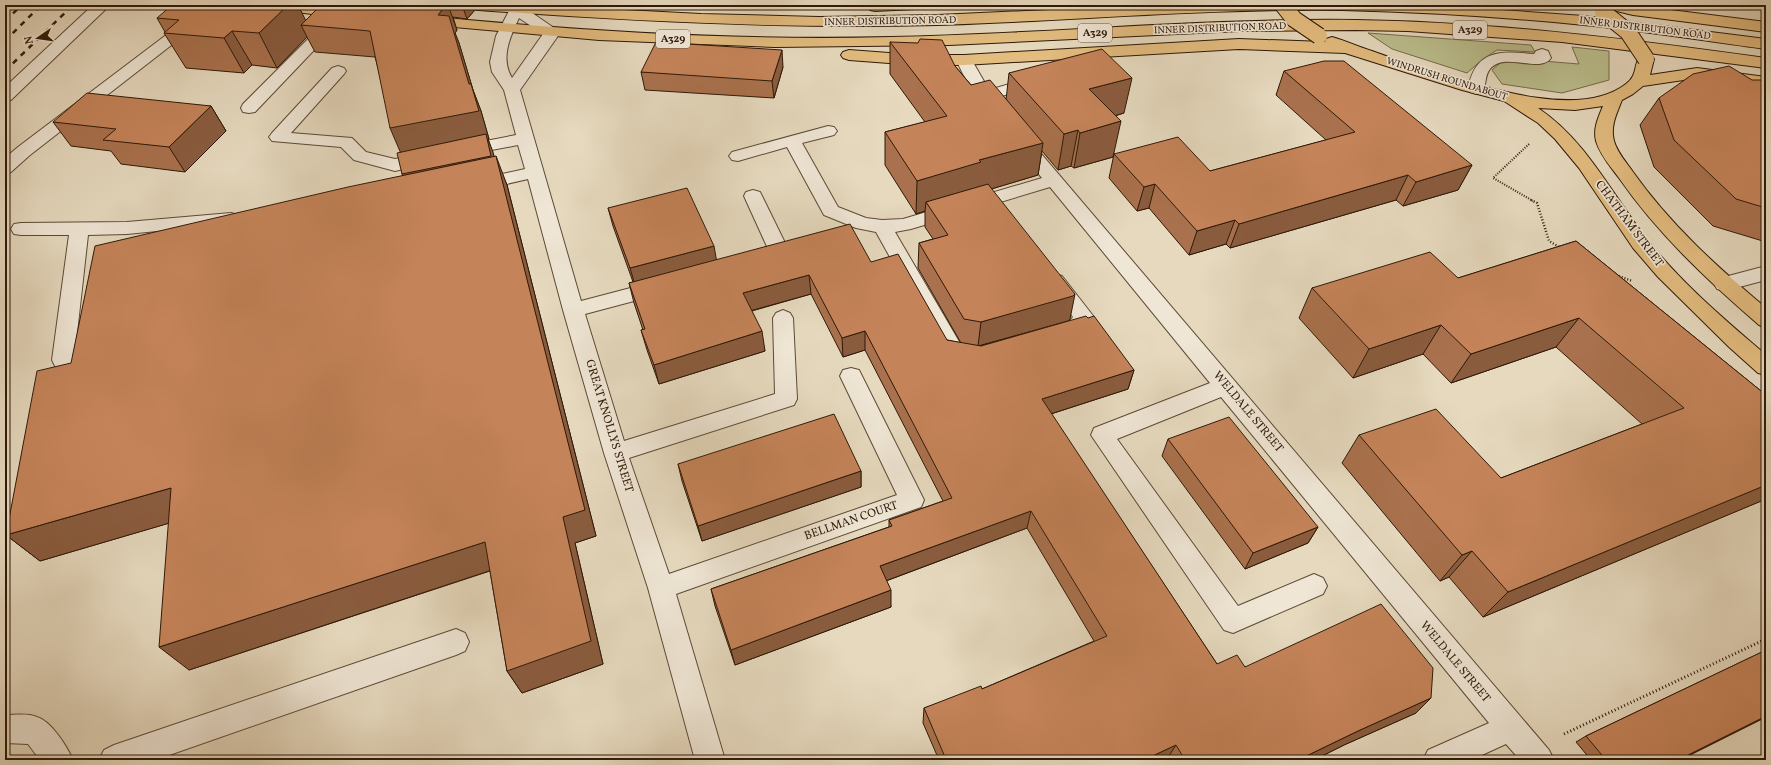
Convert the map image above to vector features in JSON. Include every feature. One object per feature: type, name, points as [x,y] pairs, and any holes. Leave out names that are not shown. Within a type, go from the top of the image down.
[{"type":"main road","points":[[271,5],[350,13]]},
{"type":"main road","name":"INNER DISTRIBUTION ROAD","points":[[466,5],[518,7],[655,18],[819,22],[936,20],[1179,9],[1340,6],[1479,12],[1562,18],[1766,44]]},
{"type":"main road","points":[[740,21],[833,9],[915,5]]},
{"type":"main road","name":"WINDRUSH ROUNDABOUT","points":[[1283,5],[1294,19],[1319,36],[1346,48],[1476,89],[1510,98],[1535,102],[1579,105],[1614,98],[1631,90],[1640,82]]},
{"type":"main road","points":[[1601,7],[1766,27]]},
{"type":"main road","points":[[1601,7],[1624,27],[1646,59],[1645,69],[1640,82],[1697,74],[1766,82]]},
{"type":"main road","name":"A329","points":[[411,20],[505,29]]},
{"type":"main road","name":"INNER DISTRIBUTION ROAD","points":[[505,29],[552,33],[795,43],[935,40],[1247,26],[1360,26],[1496,31],[1572,38],[1766,63]]},
{"type":"main road","points":[[795,43],[854,56],[916,60],[964,60],[1239,44],[1346,48]]},
{"type":"main road","name":"CHATHAM STREET","points":[[1510,98],[1531,110],[1561,135],[1579,156],[1610,202],[1651,257],[1694,302],[1766,367]]},
{"type":"main road","points":[[1614,98],[1604,125],[1604,138],[1609,151],[1634,189],[1673,235],[1724,284],[1766,320]]},
{"type":"street","points":[[5,96],[94,11],[103,5]]},
{"type":"street","points":[[512,90],[552,33],[518,7]]},
{"type":"street","name":"GREAT KNOLLYS STREET","points":[[518,7],[505,29],[500,46],[498,68],[512,90],[573,310],[616,453],[661,588],[710,760]]},
{"type":"street","points":[[249,108],[350,13]]},
{"type":"street","points":[[5,168],[24,151],[190,23]]},
{"type":"street","points":[[1476,89],[1476,80],[1489,61],[1498,56],[1540,59],[1543,58],[1542,54]]},
{"type":"street","name":"WELDALE STREET","points":[[964,60],[984,96],[1510,728],[1535,755]]},
{"type":"street","points":[[338,71],[278,137],[346,142],[360,156],[395,165],[526,138]]},
{"type":"street","points":[[984,96],[1049,78]]},
{"type":"street","points":[[738,156],[828,131]]},
{"type":"street","points":[[792,140],[831,211],[863,224],[882,226],[904,225],[1054,180]]},
{"type":"street","points":[[5,148],[24,151]]},
{"type":"street","points":[[457,189],[535,172]]},
{"type":"street","points":[[750,263],[781,255],[753,196]]},
{"type":"street","points":[[990,199],[1004,218]]},
{"type":"street","points":[[21,229],[127,228],[251,217]]},
{"type":"street","points":[[882,226],[954,352],[978,356],[986,354]]},
{"type":"street","points":[[63,360],[79,228]]},
{"type":"street","points":[[1043,266],[1084,317],[1076,328],[1046,337]]},
{"type":"street","points":[[1724,284],[1766,273]]},
{"type":"street","points":[[573,310],[681,281]]},
{"type":"street","points":[[616,453],[786,399],[783,318]]},
{"type":"street","name":"BELLMAN COURT","points":[[661,588],[912,500],[851,376]]},
{"type":"street","points":[[1226,386],[1102,435],[1233,621],[1314,586]]},
{"type":"street","points":[[114,760],[456,642]]},
{"type":"street","points":[[1438,760],[1510,728]]},
{"type":"street","points":[[5,729],[36,730],[58,760]]},
{"type":"path","points":[[1561,135],[1537,137],[1492,178],[1537,203],[1549,241],[1562,248]]},
{"type":"path","points":[[1615,275],[1637,282]]},
{"type":"path","points":[[1535,755],[1766,639]]},
{"type":"green space","points":[[1368,33],[1531,45],[1535,52],[1497,50],[1483,59],[1467,73],[1392,49]]},
{"type":"green space","points":[[1572,47],[1609,51],[1609,80],[1562,93],[1502,84],[1492,70],[1506,58],[1579,64]]},
{"type":"building","points":[[172,5],[288,5],[259,33],[232,31],[224,38],[164,33],[179,20],[157,18]]},
{"type":"building","points":[[321,5],[446,5],[438,15],[449,16],[469,84],[471,84],[479,111],[390,128],[370,31],[301,25]]},
{"type":"building","points":[[920,39],[942,40],[955,66],[971,85],[990,80],[1043,143],[979,160],[981,162],[917,181],[885,132],[947,116],[890,42],[918,43]]},
{"type":"building","points":[[656,42],[782,50],[772,81],[641,72]]},
{"type":"building","points":[[1102,49],[1132,78],[1089,89],[1121,121],[1080,133],[1078,130],[1064,134],[1009,73]]},
{"type":"building","points":[[1324,61],[1344,61],[1472,165],[1416,182],[1408,175],[1239,224],[1235,220],[1197,231],[1155,184],[1144,187],[1114,154],[1178,137],[1210,171],[1355,132],[1284,71]]},
{"type":"building","points":[[1729,66],[1752,80],[1766,80],[1766,208],[1736,199],[1674,140],[1659,98],[1693,74]]},
{"type":"building","points":[[87,93],[211,106],[169,147],[103,140],[116,129],[53,122]]},
{"type":"building","points":[[486,134],[491,156],[402,174],[397,153]]},
{"type":"building","points":[[496,156],[585,510],[563,517],[591,641],[507,671],[485,542],[159,647],[171,488],[6,535],[37,371],[71,363],[95,246],[348,187]]},
{"type":"building","points":[[988,184],[1075,294],[1073,296],[981,322],[964,319],[919,243],[948,235],[926,202]]},
{"type":"building","points":[[687,188],[714,246],[630,268],[608,208]]},
{"type":"building","points":[[850,224],[871,262],[898,254],[947,340],[981,346],[1086,316],[1088,318],[1094,316],[1134,370],[1042,399],[1217,664],[1237,655],[1245,667],[1381,604],[1433,668],[1431,698],[1298,760],[1185,760],[1176,745],[1144,760],[939,760],[945,757],[924,708],[981,686],[982,689],[1107,636],[1031,511],[880,566],[891,590],[731,650],[711,589],[892,526],[889,520],[952,498],[865,331],[842,338],[809,275],[743,293],[762,331],[654,365],[641,330],[645,329],[629,283]]},
{"type":"building","points":[[1576,241],[1766,395],[1766,485],[1508,592],[1472,551],[1462,555],[1359,435],[1436,409],[1501,478],[1684,408],[1579,318],[1471,354],[1441,325],[1369,349],[1312,288],[1430,252],[1458,278]]},
{"type":"building","points":[[834,414],[861,471],[698,526],[678,464]]},
{"type":"building","points":[[1229,417],[1318,527],[1253,553],[1168,439]]},
{"type":"building","points":[[1766,650],[1766,716],[1678,760],[1606,760],[1586,736]]},
{"type":"railway","points":[[5,21],[22,5]]},
{"type":"railway","points":[[5,41],[41,5]]},
{"type":"railway","points":[[5,71],[73,5]]}]
